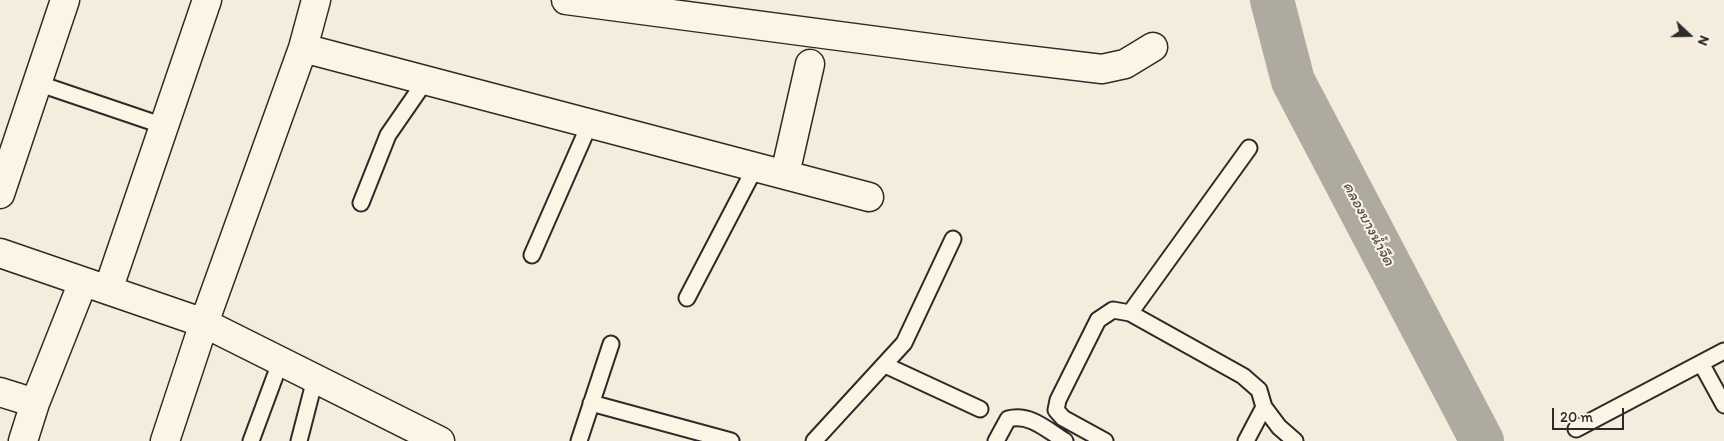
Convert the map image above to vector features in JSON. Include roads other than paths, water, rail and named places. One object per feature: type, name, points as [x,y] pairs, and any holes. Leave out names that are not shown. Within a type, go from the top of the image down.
[{"type":"street","points":[[0,194],[65,0]]},
{"type":"street","points":[[108,290],[207,0]]},
{"type":"street","points":[[165,441],[204,324],[303,48],[316,0]]},
{"type":"street","points":[[566,0],[1102,69],[1125,64],[1153,47]]},
{"type":"street","points":[[303,48],[869,196]]},
{"type":"street","points":[[785,174],[810,64]]},
{"type":"street","points":[[0,252],[204,324],[281,360],[440,441]]},
{"type":"street","points":[[23,441],[35,403],[83,282]]},
{"type":"street","points":[[0,392],[35,403]]},
{"type":"lane","points":[[361,203],[388,136],[426,80]]},
{"type":"lane","points":[[37,83],[164,126]]},
{"type":"lane","points":[[532,255],[590,123]]},
{"type":"lane","points":[[1130,313],[1249,148]]},
{"type":"lane","points":[[687,298],[756,166]]},
{"type":"lane","points":[[814,441],[904,343],[953,239]]},
{"type":"lane","points":[[1106,441],[1063,418],[1056,410],[1058,400],[1098,320],[1114,310],[1130,313],[1243,376],[1259,390],[1264,407],[1279,427],[1295,441]]},
{"type":"lane","points":[[579,441],[611,344]]},
{"type":"lane","points":[[1576,429],[1724,351]]},
{"type":"lane","points":[[251,441],[281,360]]},
{"type":"lane","points":[[1701,363],[1724,405]]},
{"type":"lane","points":[[885,365],[980,409]]},
{"type":"lane","points":[[299,441],[314,378]]},
{"type":"lane","points":[[591,404],[731,441]]},
{"type":"lane","points":[[1246,441],[1264,407]]},
{"type":"lane","points":[[996,441],[1008,419],[1019,416],[1030,420],[1065,441]]},
{"type":"waterway","name":"คลองบางน้ำจืด","points":[[1272,0],[1293,81],[1482,441]]}]
